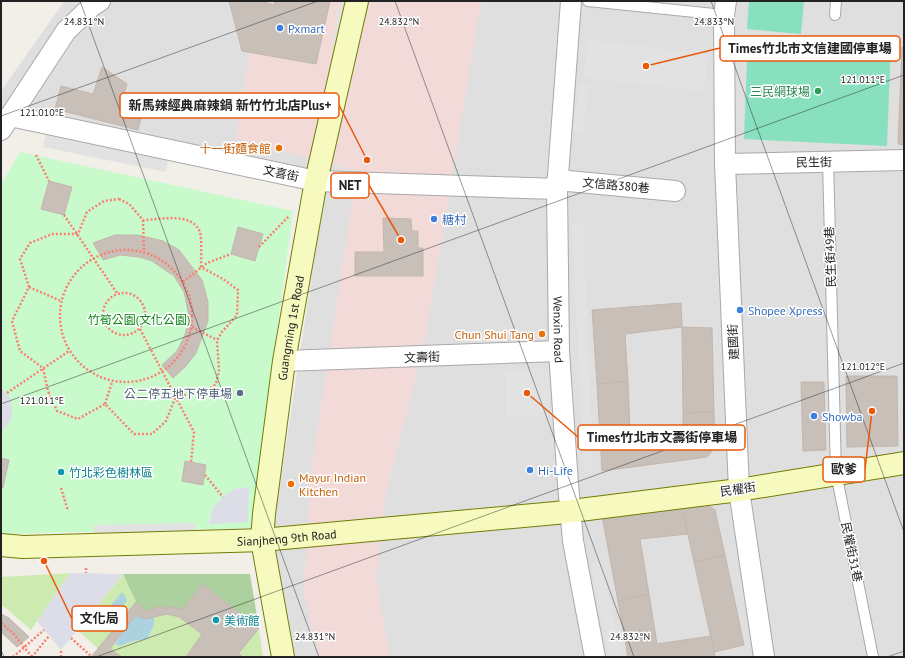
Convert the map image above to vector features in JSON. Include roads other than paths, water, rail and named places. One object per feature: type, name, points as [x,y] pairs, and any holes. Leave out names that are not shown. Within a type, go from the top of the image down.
[{"type":"street","points":[[6,123],[66,31],[92,6],[100,1]]},
{"type":"street","name":"Guangming 1st Road","points":[[283,657],[262,540],[284,362],[316,181],[357,1]]},
{"type":"street","name":"Wenxin Road","points":[[571,1],[557,185],[559,351],[574,541],[594,657]]},
{"type":"street","name":"建國街","points":[[725,8],[725,164],[739,490],[764,657]]},
{"type":"street","name":"文喜街","points":[[6,123],[316,181],[557,185]]},
{"type":"street","name":"民生街","points":[[725,164],[904,160]]},
{"type":"street","name":"文信路380巷","points":[[557,185],[675,191]]},
{"type":"street","name":"文壽街","points":[[284,362],[559,351]]},
{"type":"street","name":"民權街","points":[[571,512],[739,490],[904,463]]},
{"type":"street","name":"Sianjheng 9th Road","points":[[1,545],[23,547],[262,540],[571,512]]},
{"type":"lane","points":[[588,1],[725,8]]},
{"type":"lane","points":[[836,1],[836,15]]},
{"type":"lane","name":"民生街49巷","points":[[828,161],[836,473]]},
{"type":"lane","name":"民權街31巷","points":[[836,473],[873,657]]},
{"type":"water","points":[[122,592],[127,600],[119,612],[131,622],[136,615],[145,619],[154,617],[154,625],[147,639],[133,641],[120,646],[115,644],[126,628],[114,619],[102,629],[96,623]]},
{"type":"place","name":"Pxmart","points":[[280,28]]},
{"type":"place","name":"Times竹北市文信建國停車場","points":[[646,66]]},
{"type":"place","name":"三民網球場","points":[[818,91]]},
{"type":"place","name":"十一街麵食館","points":[[279,148]]},
{"type":"place","name":"新馬辣經典麻辣鍋 新竹竹北店Plus+","points":[[367,160]]},
{"type":"place","name":"糖村","points":[[434,219]]},
{"type":"place","name":"NET","points":[[401,240]]},
{"type":"place","name":"Shopee Xpress","points":[[740,310]]},
{"type":"place","name":"Chun Shui Tang","points":[[542,334]]},
{"type":"place","name":"公二停五地下停車場","points":[[240,393]]},
{"type":"place","name":"Times竹北市文壽街停車場","points":[[527,393]]},
{"type":"place","name":"歐爹","points":[[872,411]]},
{"type":"place","name":"Showba","points":[[814,416]]},
{"type":"place","name":"Hi-Life","points":[[530,470]]},
{"type":"place","name":"竹北彩色樹林區","points":[[61,472]]},
{"type":"place","name":"Mayur Indian Kitchen","points":[[291,484]]},
{"type":"place","name":"文化局","points":[[44,561]]},
{"type":"place","name":"美術館","points":[[216,620]]},
{"type":"park label","name":"竹筍公園(文化公園)","points":[[139,319]]}]
